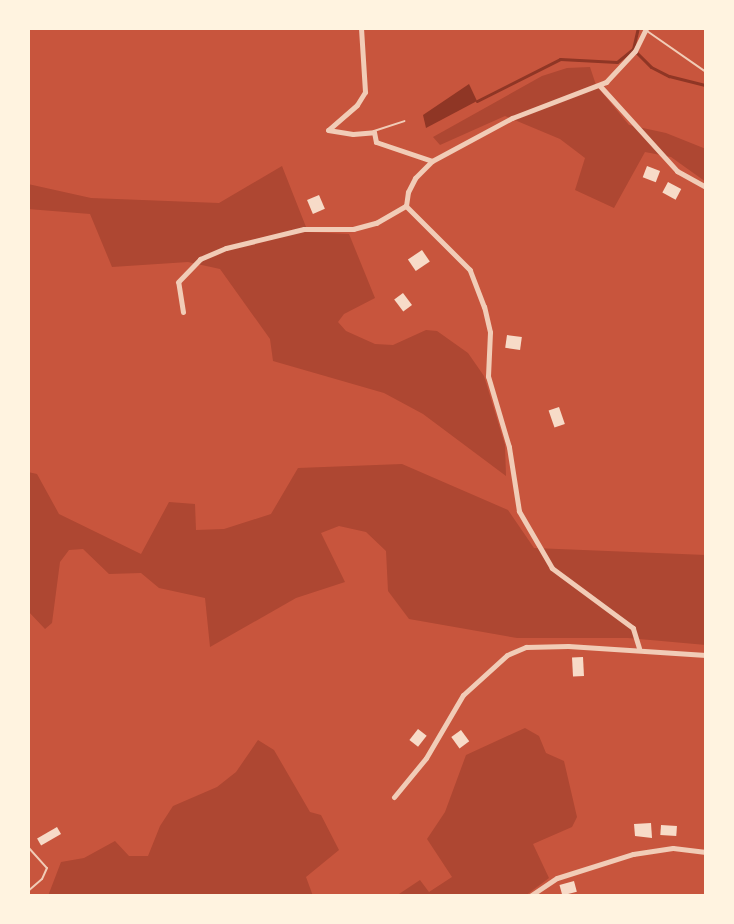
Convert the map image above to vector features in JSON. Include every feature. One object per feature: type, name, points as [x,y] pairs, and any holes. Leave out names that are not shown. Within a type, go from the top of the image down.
[{"type":"street","points":[[361,28],[365,92],[357,105],[328,130],[353,134],[374,132],[376,142],[432,161]]},
{"type":"street","points":[[406,206],[415,178],[432,161],[512,118],[600,86],[628,60],[646,29]]},
{"type":"street","points":[[600,86],[677,171],[706,187]]},
{"type":"street","points":[[183,312],[178,282],[200,259],[226,248],[304,229],[365,226],[406,206]]},
{"type":"street","points":[[406,206],[470,270],[484,307],[490,332],[488,376],[509,447],[519,511],[552,568],[633,628],[639,648]]},
{"type":"street","points":[[394,797],[426,758],[463,695],[507,655],[526,647],[639,648],[706,655]]},
{"type":"street","points":[[530,896],[557,878],[633,854],[673,848],[706,852]]},
{"type":"lane","points":[[646,29],[706,72]]},
{"type":"lane","points":[[374,132],[404,121]]},
{"type":"lane","points":[[28,847],[47,868],[42,879],[28,891]]},
{"type":"shaded area","points":[[590,67],[596,85],[629,125],[666,133],[706,149],[706,182],[671,157],[645,152],[614,208],[575,190],[585,158],[560,139],[505,116],[440,145],[433,137],[542,76],[567,68]]},
{"type":"shaded area","points":[[469,84],[477,101],[426,128],[423,115]]},
{"type":"shaded area","points":[[282,166],[308,232],[349,234],[375,298],[344,314],[338,322],[346,331],[375,344],[393,345],[426,330],[437,331],[468,353],[484,376],[505,445],[506,476],[423,414],[384,393],[273,361],[270,339],[220,269],[188,262],[112,267],[90,214],[28,209],[28,184],[91,198],[219,203]]},
{"type":"shaded area","points":[[402,464],[508,510],[534,548],[706,555],[706,645],[628,638],[517,638],[409,619],[388,591],[386,551],[366,532],[339,526],[321,533],[345,582],[296,598],[210,647],[205,598],[159,588],[141,573],[109,574],[83,549],[69,550],[60,562],[52,623],[45,629],[28,611],[28,472],[37,474],[59,514],[141,554],[169,502],[195,504],[196,530],[224,529],[271,514],[298,468]]},
{"type":"shaded area","points":[[525,728],[539,736],[546,753],[564,761],[577,817],[572,827],[533,844],[549,878],[525,896],[396,896],[420,880],[429,892],[452,877],[427,839],[445,812],[466,755]]},
{"type":"shaded area","points":[[258,740],[274,750],[310,812],[321,815],[339,850],[306,877],[313,896],[48,896],[61,862],[84,858],[115,841],[129,856],[148,856],[160,826],[173,806],[217,787],[236,772]]},
{"type":"building","points":[[647,166],[660,171],[656,182],[643,177]]},
{"type":"building","points":[[668,182],[681,189],[676,200],[662,193]]},
{"type":"building","points":[[319,195],[325,209],[313,214],[307,200]]},
{"type":"building","points":[[422,250],[430,262],[416,271],[408,260]]},
{"type":"building","points":[[403,293],[412,305],[403,312],[394,300]]},
{"type":"building","points":[[507,335],[522,337],[520,350],[505,348]]},
{"type":"building","points":[[559,407],[565,424],[554,428],[549,411]]},
{"type":"building","points":[[583,657],[584,676],[573,677],[572,658]]},
{"type":"building","points":[[418,729],[427,736],[418,747],[409,740]]},
{"type":"building","points":[[461,730],[469,741],[460,748],[451,737]]},
{"type":"building","points":[[651,823],[652,838],[635,836],[634,824]]},
{"type":"building","points":[[661,825],[677,826],[676,836],[660,835]]},
{"type":"building","points":[[57,827],[61,834],[41,845],[37,838]]},
{"type":"building","points":[[574,881],[577,892],[562,896],[560,885]]},
{"type":"waterway","points":[[633,49],[638,28]]},
{"type":"waterway","points":[[477,101],[560,59],[617,62],[633,49],[651,67],[669,76],[706,85]]}]
